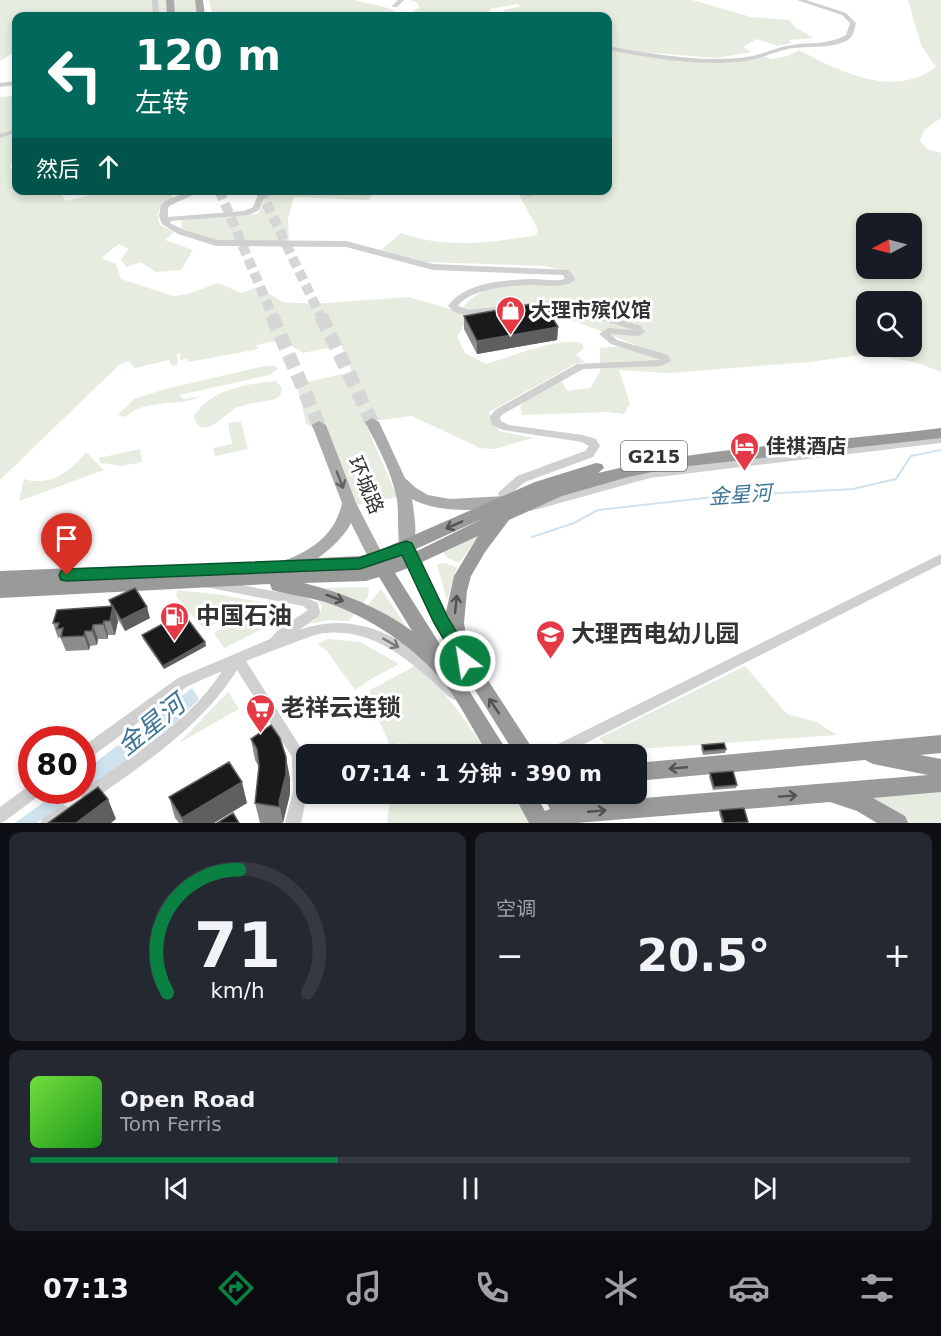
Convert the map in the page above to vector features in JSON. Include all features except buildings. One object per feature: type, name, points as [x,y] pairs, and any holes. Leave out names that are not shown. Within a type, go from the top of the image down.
[{"type":"highway","name":"G215","points":[[409,552],[510,508],[581,483],[646,467],[894,434],[918,426],[941,423]]},
{"type":"highway","points":[[894,434],[941,433]]},
{"type":"highway","name":"G215","points":[[894,434],[941,439]]},
{"type":"highway","points":[[465,661],[455,627],[459,582],[476,548],[510,508]]},
{"type":"highway","points":[[0,591],[190,580],[366,574],[381,564],[409,552],[437,613],[465,661],[519,744]]},
{"type":"highway","points":[[0,578],[381,564]]},
{"type":"highway","points":[[381,564],[493,744]]},
{"type":"highway","points":[[236,579],[307,589],[353,605],[386,622],[419,644],[452,679]]},
{"type":"highway","points":[[647,771],[941,744]]},
{"type":"highway","points":[[858,752],[941,768]]},
{"type":"highway","points":[[530,804],[540,823],[730,800],[941,783]]},
{"type":"highway","points":[[823,793],[862,803],[897,823]]},
{"type":"highway","points":[[558,804],[567,818]]},
{"type":"main road","name":"环城路","points":[[372,422],[401,480],[408,520],[409,552]]},
{"type":"main road","name":"环城路","points":[[319,425],[349,502],[381,564]]},
{"type":"main road","points":[[401,480],[409,491],[438,502],[510,508]]},
{"type":"main road","points":[[283,567],[310,556],[332,539],[346,518],[349,502]]},
{"type":"street","points":[[395,6],[401,0]]},
{"type":"street","points":[[612,49],[663,56],[736,60],[754,58],[792,46],[836,42],[849,36],[853,23],[847,16],[800,0]]},
{"type":"street","points":[[187,195],[168,202],[162,211],[169,227],[219,243],[346,244],[433,267],[563,272],[569,275],[568,281],[526,282],[490,287],[462,295],[453,306],[459,311],[471,313],[547,304],[569,307],[638,328],[640,331],[637,334],[608,331],[604,334],[610,341],[663,355],[666,358],[665,362],[577,367],[497,413],[496,423],[506,428],[589,441],[595,446],[589,453],[514,482],[504,494],[510,508],[555,502],[586,490],[650,474],[941,439]]},
{"type":"street","points":[[166,220],[246,213],[256,208],[262,195]]},
{"type":"street","points":[[571,744],[941,559]]},
{"type":"street","points":[[190,580],[305,602],[314,606],[314,612],[310,617],[282,632],[275,643]]},
{"type":"street","points":[[96,746],[183,682],[275,643],[288,641],[325,628],[348,627],[367,632],[395,646],[448,687],[473,712]]},
{"type":"street","points":[[48,823],[182,727],[227,678],[237,659]]},
{"type":"street","points":[[237,659],[299,756],[300,791],[293,823]]},
{"type":"street","points":[[0,816],[18,803]]},
{"type":"shaded area","points":[[0,0],[198,0],[200,12],[12,12],[12,54],[0,61]]},
{"type":"shaded area","points":[[209,0],[355,0],[396,12],[212,12]]},
{"type":"shaded area","points":[[410,0],[692,0],[751,17],[789,20],[796,28],[814,38],[789,40],[791,43],[777,46],[757,39],[743,47],[751,52],[716,58],[642,52],[612,47],[612,12],[504,12],[503,10],[522,6],[517,4],[490,9],[488,12],[412,12],[420,7],[416,2]]},
{"type":"shaded area","points":[[908,0],[941,0],[941,118],[924,130],[920,141],[927,149],[941,153],[941,372],[915,362],[885,357],[922,357],[922,291],[856,291],[856,356],[810,362],[668,373],[619,370],[630,404],[624,414],[608,412],[522,415],[520,407],[525,400],[562,381],[567,391],[590,388],[600,372],[600,348],[636,345],[572,320],[547,314],[463,326],[457,337],[465,353],[486,364],[546,345],[571,342],[581,343],[584,348],[576,355],[585,362],[575,364],[489,412],[499,431],[533,438],[494,449],[480,448],[412,416],[365,422],[397,497],[356,505],[323,424],[312,427],[306,424],[297,384],[352,372],[341,345],[303,353],[285,343],[271,342],[256,345],[258,349],[189,362],[187,359],[180,360],[180,354],[177,354],[178,364],[172,366],[169,360],[135,368],[129,361],[120,364],[0,480],[0,97],[12,96],[12,165],[10,165],[12,195],[62,195],[65,201],[92,195],[171,195],[173,198],[160,208],[158,215],[160,225],[174,232],[165,240],[193,250],[181,270],[156,272],[141,262],[126,267],[121,259],[129,249],[119,244],[101,258],[116,264],[121,279],[173,296],[188,294],[218,283],[241,293],[258,287],[283,302],[314,304],[408,297],[461,312],[470,301],[494,287],[523,283],[566,283],[565,271],[545,266],[426,262],[381,250],[401,233],[451,243],[485,242],[536,235],[538,230],[519,195],[612,195],[612,50],[720,61],[763,56],[771,59],[788,56],[799,50],[867,79],[903,81],[920,76],[936,67],[921,45]]},
{"type":"shaded area","points":[[266,195],[372,195],[369,200],[294,197],[288,218],[289,242],[211,240],[181,230],[182,219],[258,214]]},
{"type":"shaded area","points":[[264,366],[275,366],[278,369],[269,375],[179,395],[183,399],[200,396],[195,399],[150,405],[133,411],[125,417],[118,415],[134,399],[162,390]]},
{"type":"shaded area","points":[[276,381],[282,388],[280,396],[275,399],[238,407],[208,427],[202,428],[197,424],[194,416],[201,407],[220,394],[242,386]]},
{"type":"shaded area","points":[[241,421],[248,449],[215,456],[213,448],[232,444],[228,423]]},
{"type":"shaded area","points":[[140,449],[142,462],[122,466],[100,463],[99,458]]},
{"type":"shaded area","points":[[86,452],[104,470],[19,501],[24,479],[42,481],[59,476],[73,466]]},
{"type":"shaded area","points":[[480,535],[459,563],[447,558],[443,552]]},
{"type":"shaded area","points":[[444,563],[457,567],[447,600],[437,564]]},
{"type":"shaded area","points":[[369,587],[368,597],[362,605],[324,588]]},
{"type":"shaded area","points":[[381,589],[408,629],[367,606]]},
{"type":"shaded area","points":[[177,590],[291,607],[290,615],[224,648],[214,633],[224,627],[220,621],[204,629],[176,596]]},
{"type":"shaded area","points":[[318,597],[356,611],[349,621],[330,620],[309,624],[321,611],[321,604],[316,600]]},
{"type":"shaded area","points":[[328,639],[360,642],[399,664],[355,690],[327,651],[317,644]]},
{"type":"shaded area","points":[[415,666],[446,696],[482,744],[390,744],[369,699],[370,690]]},
{"type":"shaded area","points":[[745,666],[787,714],[816,722],[837,735],[647,748],[647,744],[605,744],[599,738]]},
{"type":"shaded area","points":[[228,692],[239,709],[179,743]]},
{"type":"shaded area","points":[[941,790],[941,823],[906,823],[859,797]]},
{"type":"shaded area","points":[[390,804],[518,804],[529,823],[387,823]]},
{"type":"water","points":[[192,688],[199,699],[167,732],[96,782],[96,762]]},
{"type":"water","points":[[41,804],[64,804],[37,823],[15,823]]},
{"type":"waterway","name":"金星河","points":[[532,537],[574,523],[598,510],[723,496],[853,489],[896,479],[911,456],[941,450]]},
{"type":"tunnel","points":[[221,195],[273,317]]},
{"type":"tunnel","points":[[262,195],[321,317]]},
{"type":"tunnel","points":[[272,316],[319,425]]},
{"type":"tunnel","points":[[321,316],[372,422]]},
{"type":"place","name":"大理市殡仪馆","points":[[510,336]]},
{"type":"place","name":"佳祺酒店","points":[[745,472]]},
{"type":"place","name":"中国石油","points":[[175,642]]},
{"type":"place","name":"大理西电幼儿园","points":[[550,660]]},
{"type":"place","name":"老祥云连锁","points":[[260,734]]},
{"type":"route","points":[[67,575],[360,564],[406,547],[441,621],[465,661]]}]
